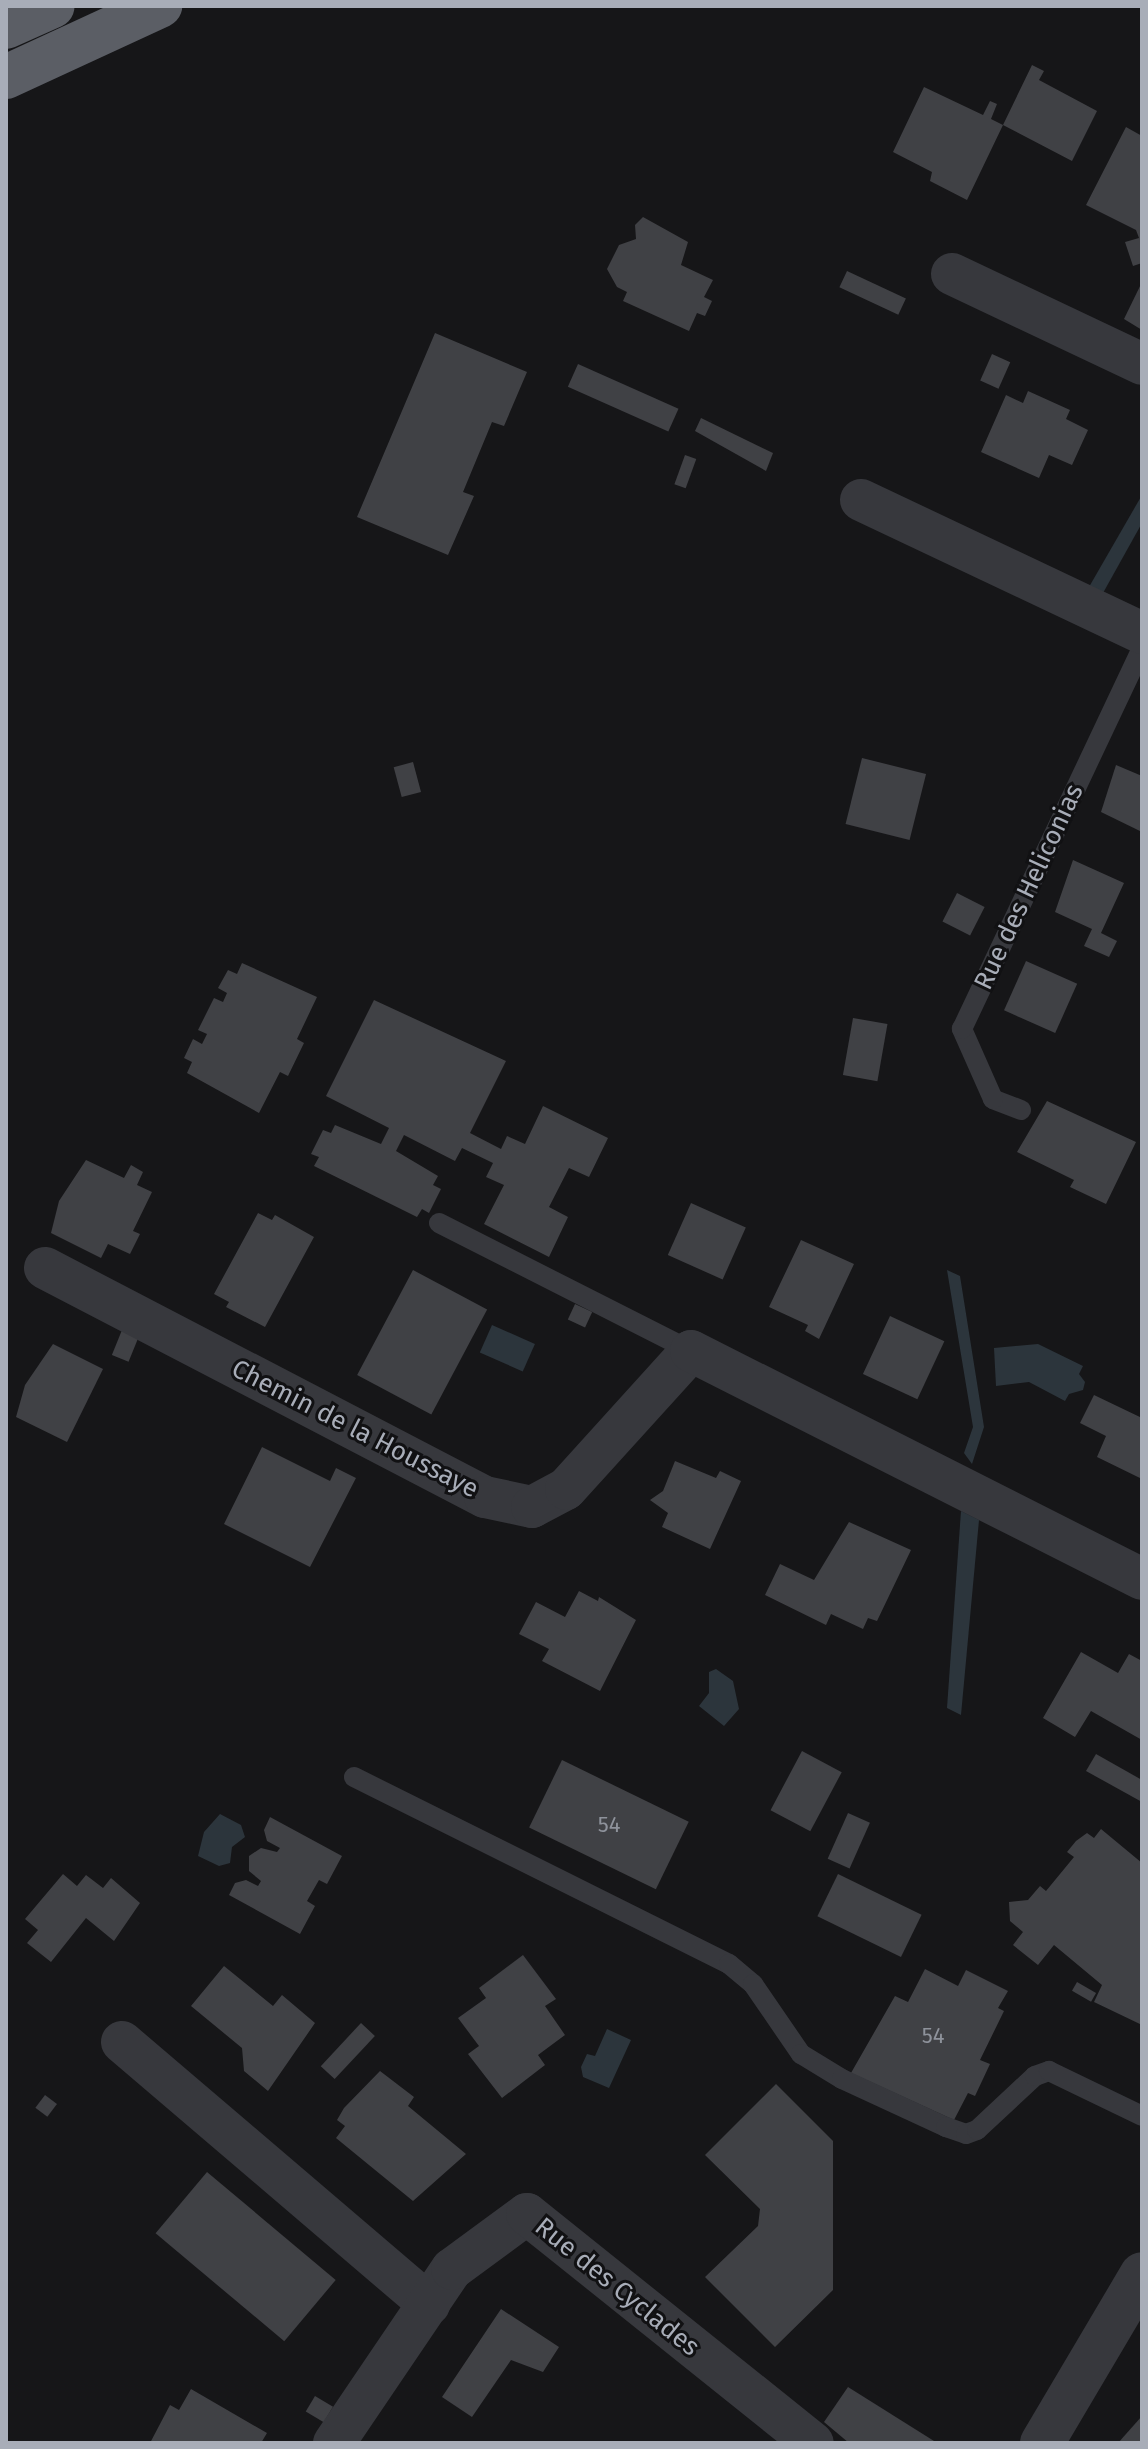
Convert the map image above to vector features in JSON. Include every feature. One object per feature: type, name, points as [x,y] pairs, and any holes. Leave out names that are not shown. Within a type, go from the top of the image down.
[{"type":"highway","points":[[6,27],[53,6]]},
{"type":"highway","points":[[6,77],[160,6]]},
{"type":"street","points":[[952,274],[1142,364]]},
{"type":"street","points":[[861,500],[1142,633]]},
{"type":"street","name":"Chemin de la Houssaye","points":[[45,1268],[485,1497],[532,1507],[566,1489],[691,1351]]},
{"type":"street","points":[[691,1351],[1142,1579]]},
{"type":"street","points":[[122,2042],[429,2304]]},
{"type":"street","name":"Rue des Cyclades","points":[[334,2443],[452,2269],[527,2214],[813,2443]]},
{"type":"street","points":[[1042,2443],[1142,2274]]},
{"type":"lane","name":"Rue des Heliconias","points":[[1021,1110],[993,1099],[962,1029],[1142,648]]},
{"type":"lane","points":[[439,1223],[691,1351]]},
{"type":"lane","points":[[354,1777],[729,1964],[753,1984],[801,2054],[842,2079],[946,2127],[966,2134],[977,2130],[1035,2076],[1049,2071],[1142,2116]]},
{"type":"shaded area","points":[[1142,495],[1142,523],[1103,593],[1089,587]]},
{"type":"shaded area","points":[[947,1270],[960,1276],[984,1427],[972,1464],[964,1453],[973,1427]]},
{"type":"shaded area","points":[[492,1325],[535,1344],[523,1372],[480,1352]]},
{"type":"shaded area","points":[[1038,1344],[1083,1366],[1079,1374],[1085,1382],[1083,1390],[1069,1394],[1065,1401],[1029,1382],[996,1386],[994,1348]]},
{"type":"shaded area","points":[[961,1511],[979,1520],[961,1715],[947,1708]]},
{"type":"shaded area","points":[[716,1669],[733,1681],[739,1709],[724,1726],[699,1706],[709,1693],[709,1672]]},
{"type":"shaded area","points":[[220,1814],[241,1825],[245,1837],[232,1847],[230,1863],[219,1866],[198,1856],[204,1832]]},
{"type":"shaded area","points":[[607,2029],[631,2040],[609,2088],[583,2077],[581,2067],[587,2054],[595,2056]]},
{"type":"building","points":[[1032,65],[1044,71],[1039,80],[1097,111],[1072,161],[1003,125]]},
{"type":"building","points":[[924,87],[983,115],[990,101],[997,104],[991,119],[1003,125],[967,200],[930,181],[932,172],[893,152]]},
{"type":"building","points":[[1126,127],[1142,136],[1142,263],[1133,266],[1125,242],[1139,238],[1136,230],[1086,205]]},
{"type":"building","points":[[643,217],[688,242],[681,265],[713,280],[704,297],[712,301],[705,316],[697,313],[689,331],[623,301],[627,292],[617,287],[607,269],[619,245],[636,239],[635,225]]},
{"type":"building","points":[[847,271],[906,298],[898,315],[839,287]]},
{"type":"building","points":[[1142,282],[1142,330],[1124,319]]},
{"type":"building","points":[[435,333],[527,372],[504,426],[492,422],[463,492],[474,496],[448,555],[357,517]]},
{"type":"building","points":[[992,354],[1010,362],[998,389],[980,380]]},
{"type":"building","points":[[578,364],[678,409],[668,432],[568,387]]},
{"type":"building","points":[[1028,391],[1070,410],[1066,419],[1088,430],[1072,465],[1049,455],[1039,478],[981,452],[1006,395],[1023,403]]},
{"type":"building","points":[[701,418],[773,453],[766,471],[695,431]]},
{"type":"building","points":[[685,455],[696,459],[686,488],[674,484]]},
{"type":"building","points":[[862,758],[926,774],[910,840],[846,824]]},
{"type":"building","points":[[413,762],[421,792],[402,797],[394,767]]},
{"type":"building","points":[[1116,765],[1142,776],[1142,832],[1101,812]]},
{"type":"building","points":[[1073,860],[1124,883],[1101,933],[1117,941],[1109,957],[1084,946],[1092,929],[1055,912]]},
{"type":"building","points":[[957,893],[985,907],[970,936],[942,922]]},
{"type":"building","points":[[1026,961],[1077,984],[1055,1033],[1004,1010]]},
{"type":"building","points":[[242,963],[317,997],[297,1039],[304,1043],[288,1076],[280,1072],[259,1113],[187,1073],[192,1062],[184,1058],[193,1039],[202,1044],[207,1034],[198,1030],[214,998],[223,1002],[227,993],[218,988],[228,970],[237,974]]},
{"type":"building","points":[[374,1000],[506,1061],[470,1133],[501,1149],[507,1136],[525,1144],[543,1106],[608,1138],[589,1177],[569,1168],[549,1207],[568,1217],[549,1257],[484,1224],[504,1185],[486,1177],[493,1163],[462,1148],[455,1161],[404,1135],[396,1151],[438,1176],[433,1185],[441,1189],[429,1213],[422,1209],[417,1217],[314,1166],[319,1157],[311,1154],[323,1130],[331,1133],[335,1125],[381,1144],[389,1128],[326,1096]]},
{"type":"building","points":[[853,1018],[887,1024],[877,1081],[843,1075]]},
{"type":"building","points":[[1047,1101],[1136,1142],[1106,1204],[1070,1187],[1074,1180],[1017,1152]]},
{"type":"building","points":[[86,1160],[124,1178],[131,1165],[143,1172],[137,1185],[152,1192],[133,1231],[140,1234],[130,1254],[108,1244],[101,1258],[51,1233],[59,1201]]},
{"type":"building","points":[[691,1203],[746,1227],[723,1279],[668,1255]]},
{"type":"building","points":[[258,1213],[272,1220],[275,1215],[314,1237],[265,1327],[226,1307],[229,1302],[214,1294]]},
{"type":"building","points":[[801,1240],[854,1264],[819,1339],[805,1331],[808,1325],[769,1307]]},
{"type":"building","points":[[413,1270],[487,1309],[431,1415],[357,1375]]},
{"type":"building","points":[[575,1304],[592,1312],[585,1327],[568,1319]]},
{"type":"building","points":[[890,1316],[944,1341],[917,1399],[863,1374]]},
{"type":"building","points":[[122,1330],[139,1337],[129,1362],[112,1355]]},
{"type":"building","points":[[53,1344],[103,1369],[67,1442],[16,1417],[25,1385]]},
{"type":"building","points":[[1094,1395],[1142,1418],[1142,1479],[1097,1457],[1106,1436],[1080,1423]]},
{"type":"building","points":[[262,1447],[330,1481],[336,1468],[356,1478],[310,1567],[224,1524]]},
{"type":"building","points":[[675,1461],[716,1478],[720,1471],[741,1481],[710,1549],[662,1527],[668,1513],[650,1500],[663,1491]]},
{"type":"building","points":[[849,1522],[911,1550],[877,1621],[868,1618],[863,1629],[831,1614],[826,1625],[765,1595],[780,1564],[814,1580]]},
{"type":"building","points":[[579,1591],[598,1601],[599,1597],[636,1620],[600,1691],[542,1661],[549,1649],[519,1634],[536,1602],[565,1617]]},
{"type":"building","points":[[1081,1652],[1118,1673],[1129,1654],[1142,1661],[1142,1740],[1091,1711],[1075,1737],[1043,1718]]},
{"type":"building","points":[[802,1751],[842,1772],[810,1831],[771,1810]]},
{"type":"building","points":[[1096,1754],[1142,1780],[1142,1802],[1086,1771]]},
{"type":"building","points":[[562,1760],[689,1822],[656,1889],[529,1827]]},
{"type":"building","points":[[848,1813],[870,1823],[850,1868],[828,1859]]},
{"type":"building","points":[[270,1817],[342,1856],[327,1884],[319,1880],[307,1901],[315,1906],[300,1934],[229,1895],[235,1883],[246,1880],[258,1886],[261,1881],[249,1871],[249,1856],[261,1848],[277,1852],[280,1848],[267,1841],[264,1830]]},
{"type":"building","points":[[1101,1829],[1142,1863],[1142,2025],[1094,2002],[1102,1985],[1054,1945],[1038,1965],[1013,1945],[1023,1932],[1010,1921],[1009,1902],[1028,1900],[1040,1886],[1046,1891],[1074,1857],[1067,1852],[1076,1841],[1087,1833],[1094,1838]]},
{"type":"building","points":[[63,1874],[77,1886],[86,1875],[103,1888],[111,1878],[140,1903],[114,1941],[86,1918],[51,1962],[27,1943],[38,1930],[25,1919]]},
{"type":"building","points":[[838,1874],[922,1915],[901,1957],[817,1916]]},
{"type":"building","points":[[523,1955],[556,1999],[545,2006],[565,2035],[538,2055],[545,2065],[502,2098],[468,2054],[479,2046],[458,2018],[486,1998],[479,1988]]},
{"type":"building","points":[[224,1966],[273,2006],[282,1995],[315,2023],[268,2091],[244,2071],[242,2048],[191,2006]]},
{"type":"building","points":[[925,1969],[958,1986],[966,1970],[1008,1991],[998,2008],[1004,2011],[980,2060],[990,2064],[975,2096],[968,2093],[954,2120],[851,2073],[895,1996],[908,2002]]},
{"type":"building","points":[[1077,1982],[1096,1993],[1091,2002],[1072,1991]]},
{"type":"building","points":[[361,2023],[375,2036],[335,2079],[321,2066]]},
{"type":"building","points":[[380,2071],[414,2097],[408,2106],[466,2154],[413,2201],[336,2138],[345,2126],[337,2120],[344,2108]]},
{"type":"building","points":[[776,2084],[833,2141],[833,2290],[775,2347],[705,2277],[758,2226],[760,2209],[705,2155]]},
{"type":"building","points":[[45,2095],[57,2104],[47,2117],[35,2108]]},
{"type":"building","points":[[207,2172],[336,2280],[284,2341],[156,2233]]},
{"type":"building","points":[[501,2309],[559,2347],[543,2372],[511,2360],[472,2417],[442,2397]]},
{"type":"building","points":[[848,2387],[934,2441],[849,2443],[824,2422]]},
{"type":"building","points":[[191,2389],[267,2433],[261,2443],[150,2443],[170,2405],[179,2410]]},
{"type":"building","points":[[315,2396],[333,2407],[324,2422],[306,2411]]},
{"type":"building","points":[[1142,2416],[1142,2443],[1118,2443]]}]
